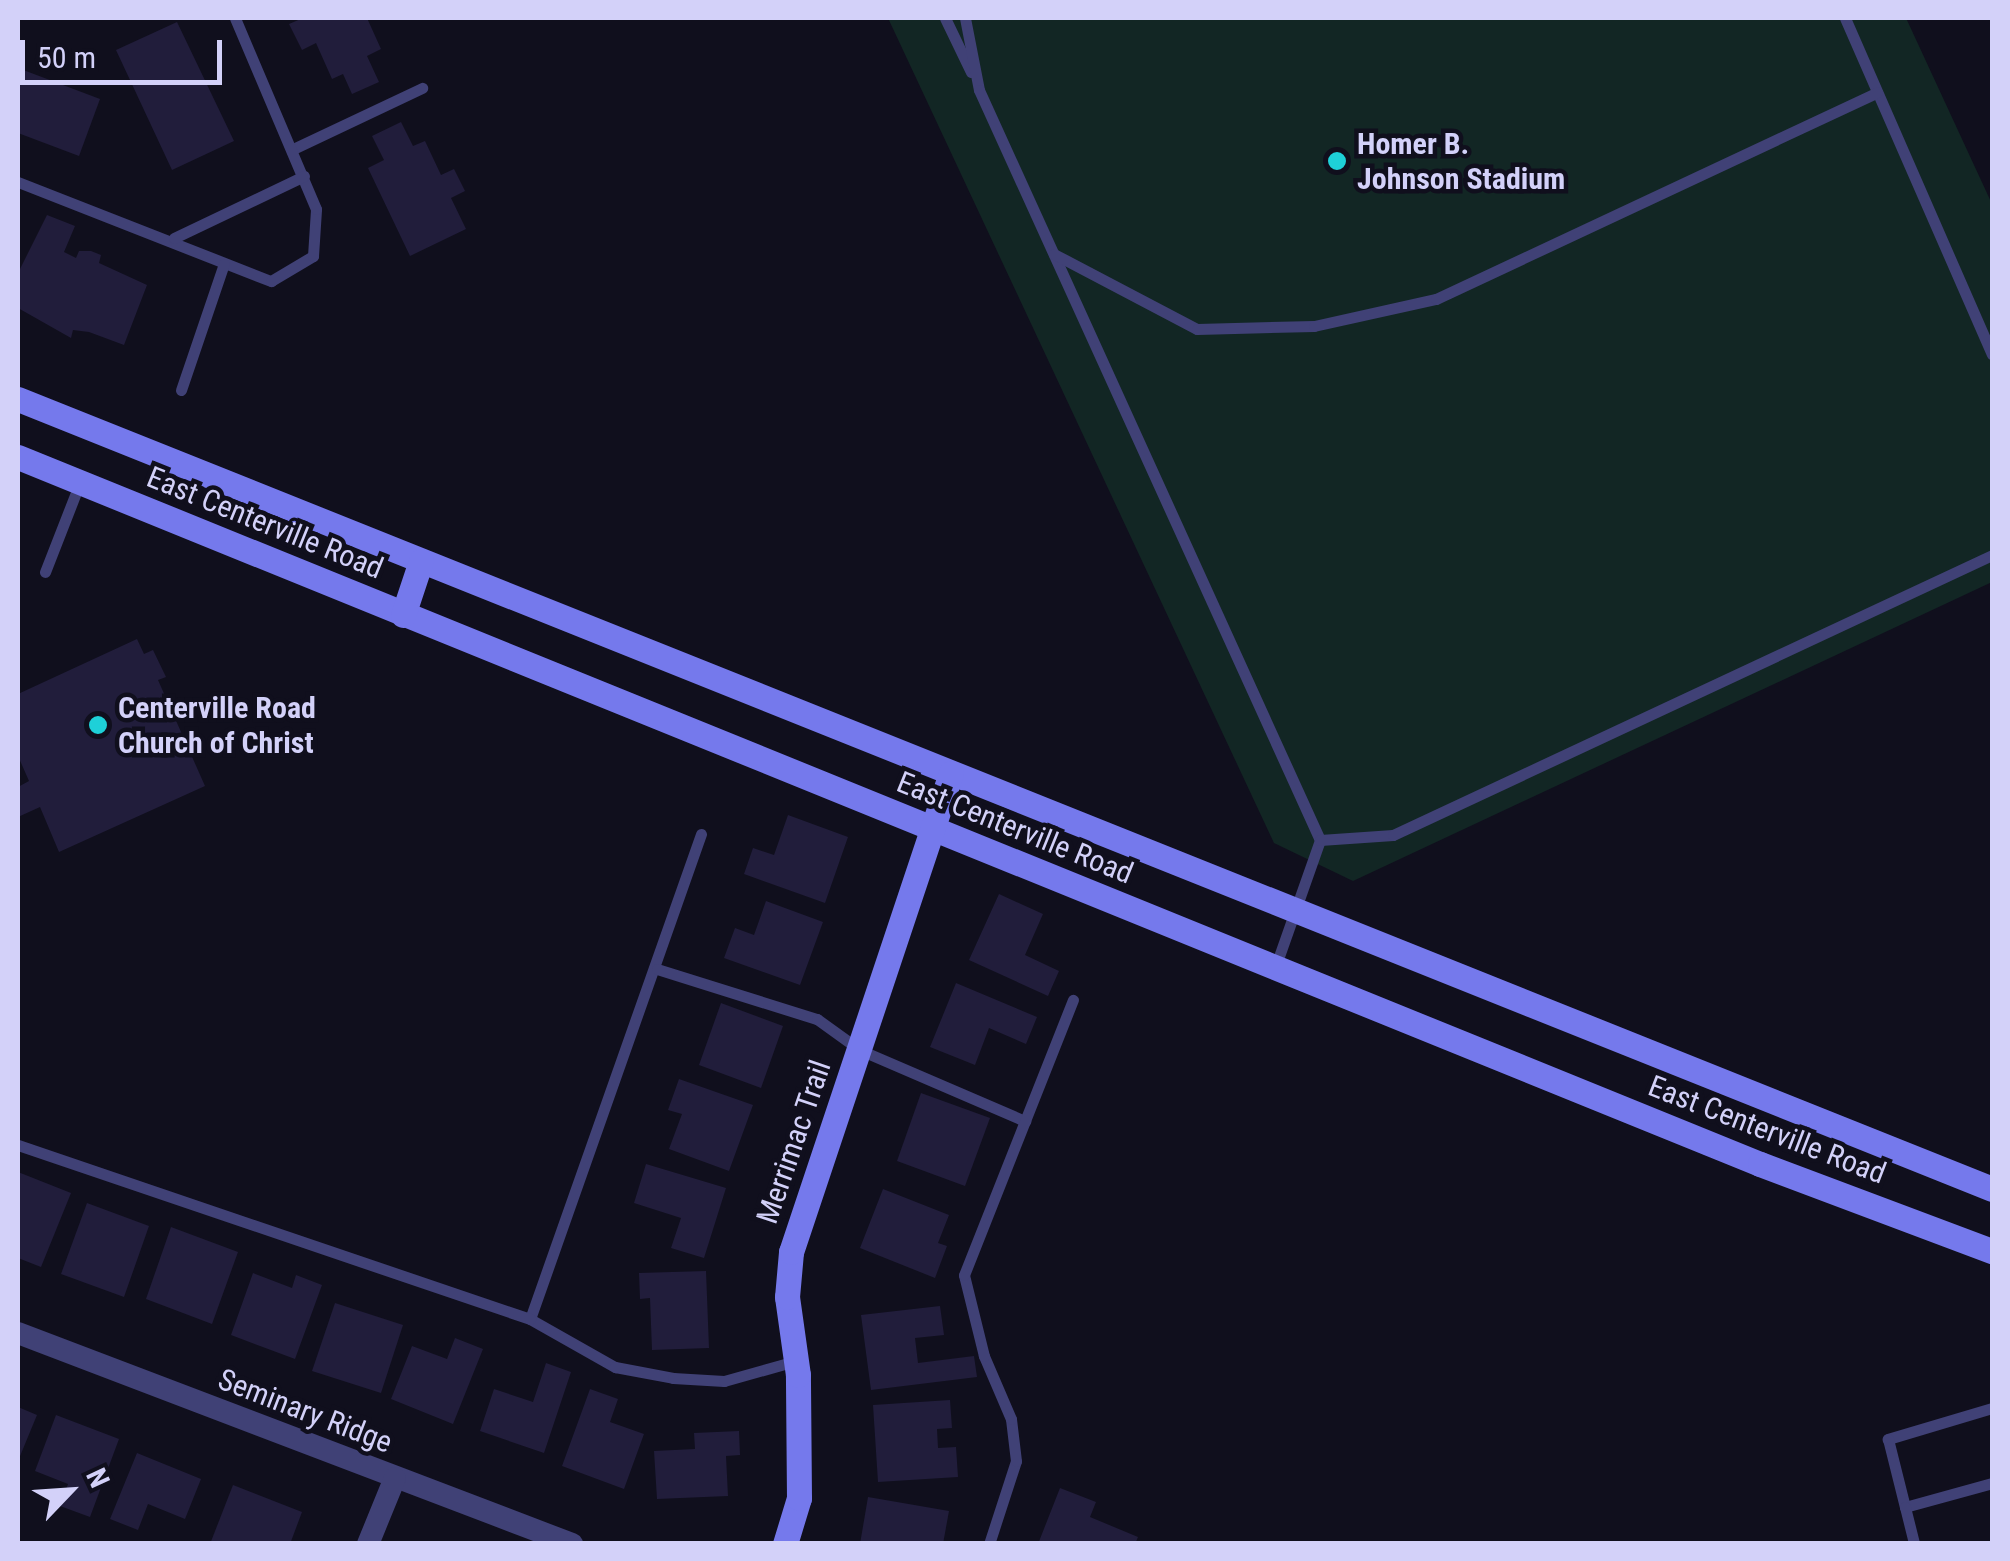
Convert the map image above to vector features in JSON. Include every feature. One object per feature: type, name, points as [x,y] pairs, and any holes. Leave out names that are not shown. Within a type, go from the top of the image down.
[{"type":"main road","name":"East Centerville Road","points":[[18,400],[1992,1189]]},
{"type":"main road","name":"East Centerville Road","points":[[18,457],[1275,968],[1992,1251]]},
{"type":"main road","points":[[403,614],[421,562]]},
{"type":"main road","name":"Merrimac Trail","points":[[785,1544],[799,1498],[796,1360],[787,1297],[791,1252],[950,773]]},
{"type":"street","name":"Seminary Ridge","points":[[18,1334],[570,1543]]},
{"type":"street","points":[[368,1544],[395,1478]]},
{"type":"lane","points":[[18,182],[174,238],[224,264],[271,280],[314,256],[316,209],[235,18]]},
{"type":"lane","points":[[945,18],[1320,840],[1275,968]]},
{"type":"lane","points":[[965,18],[979,90]]},
{"type":"lane","points":[[1844,18],[1992,354]]},
{"type":"lane","points":[[293,149],[422,88]]},
{"type":"lane","points":[[1054,254],[1198,329],[1314,326],[1436,299],[1877,92]]},
{"type":"lane","points":[[174,238],[304,176]]},
{"type":"lane","points":[[181,390],[224,264]]},
{"type":"lane","points":[[45,572],[80,482]]},
{"type":"lane","points":[[1320,840],[1392,836],[1992,555]]},
{"type":"lane","points":[[530,1319],[657,968],[701,834]]},
{"type":"lane","points":[[657,968],[818,1019],[860,1050],[1024,1121]]},
{"type":"lane","points":[[989,1544],[1016,1462],[1011,1419],[984,1356],[964,1275],[1073,1000]]},
{"type":"lane","points":[[18,1145],[530,1319],[615,1367],[673,1378],[724,1381],[796,1360]]},
{"type":"lane","points":[[1914,1544],[1888,1439],[1992,1408]]},
{"type":"lane","points":[[1905,1506],[1992,1483]]},
{"type":"green space","points":[[888,18],[1906,18],[1992,204],[1992,582],[1353,881],[1274,843]]},
{"type":"building","points":[[303,18],[367,18],[381,49],[367,56],[379,82],[352,94],[343,74],[332,79],[316,43],[302,50],[289,24]]},
{"type":"building","points":[[177,22],[234,141],[172,170],[116,50]]},
{"type":"building","points":[[18,68],[100,99],[79,156],[18,133]]},
{"type":"building","points":[[401,122],[413,146],[425,141],[441,175],[454,169],[465,191],[451,198],[466,229],[410,256],[368,168],[384,160],[372,136]]},
{"type":"building","points":[[47,215],[75,226],[64,252],[76,258],[79,251],[91,251],[101,255],[99,263],[147,285],[124,345],[89,332],[73,330],[71,338],[18,308],[18,273]]},
{"type":"building","name":"Centerville Road Church of Christ","points":[[137,639],[144,654],[153,650],[166,677],[158,680],[205,786],[59,852],[40,807],[18,817],[18,787],[29,781],[18,756],[18,694]]},
{"type":"building","points":[[788,815],[848,837],[825,903],[744,874],[753,848],[774,855]]},
{"type":"building","points":[[999,894],[1043,914],[1025,955],[1059,971],[1048,996],[969,960]]},
{"type":"building","points":[[766,901],[823,922],[800,985],[724,958],[735,928],[754,935]]},
{"type":"building","points":[[956,983],[1037,1017],[1026,1044],[989,1028],[975,1065],[930,1047]]},
{"type":"building","points":[[721,1003],[783,1026],[761,1088],[699,1065]]},
{"type":"building","points":[[679,1079],[753,1105],[729,1171],[669,1149],[682,1114],[668,1110]]},
{"type":"building","points":[[921,1093],[990,1118],[965,1186],[897,1161]]},
{"type":"building","points":[[646,1164],[726,1188],[704,1258],[671,1248],[681,1218],[634,1203]]},
{"type":"building","points":[[18,1172],[71,1193],[41,1267],[18,1258]]},
{"type":"building","points":[[883,1189],[949,1215],[938,1243],[947,1246],[935,1278],[860,1248]]},
{"type":"building","points":[[87,1203],[149,1226],[124,1297],[61,1274]]},
{"type":"building","points":[[171,1227],[238,1252],[212,1324],[146,1299]]},
{"type":"building","points":[[706,1271],[709,1348],[652,1350],[650,1298],[640,1299],[639,1273]]},
{"type":"building","points":[[253,1273],[292,1288],[296,1275],[322,1285],[295,1359],[231,1335]]},
{"type":"building","points":[[335,1303],[403,1325],[381,1393],[312,1371]]},
{"type":"building","points":[[940,1306],[944,1335],[915,1338],[918,1363],[974,1356],[977,1377],[871,1390],[861,1315]]},
{"type":"building","points":[[455,1338],[483,1349],[453,1424],[391,1399],[412,1346],[447,1359]]},
{"type":"building","points":[[546,1363],[571,1372],[544,1453],[480,1431],[494,1389],[533,1402]]},
{"type":"building","points":[[590,1389],[618,1399],[610,1422],[644,1434],[624,1489],[562,1466]]},
{"type":"building","points":[[950,1400],[952,1428],[937,1429],[938,1448],[956,1447],[958,1477],[878,1482],[873,1405]]},
{"type":"building","points":[[18,1407],[37,1415],[18,1461]]},
{"type":"building","points":[[56,1415],[119,1439],[90,1517],[60,1506],[68,1484],[35,1471]]},
{"type":"building","points":[[739,1431],[740,1455],[726,1456],[728,1496],[657,1499],[654,1451],[695,1449],[694,1433]]},
{"type":"building","points":[[137,1453],[201,1479],[185,1519],[148,1504],[138,1530],[110,1519]]},
{"type":"building","points":[[233,1485],[302,1512],[290,1544],[210,1544]]},
{"type":"building","points":[[1060,1488],[1096,1502],[1090,1517],[1138,1537],[1135,1544],[1038,1544]]},
{"type":"building","points":[[868,1497],[949,1511],[943,1544],[860,1544]]},
{"type":"place","name":"Homer B. Johnson Stadium","points":[[1337,161]]},
{"type":"place","name":"Centerville Road Church of Christ","points":[[98,725]]}]
